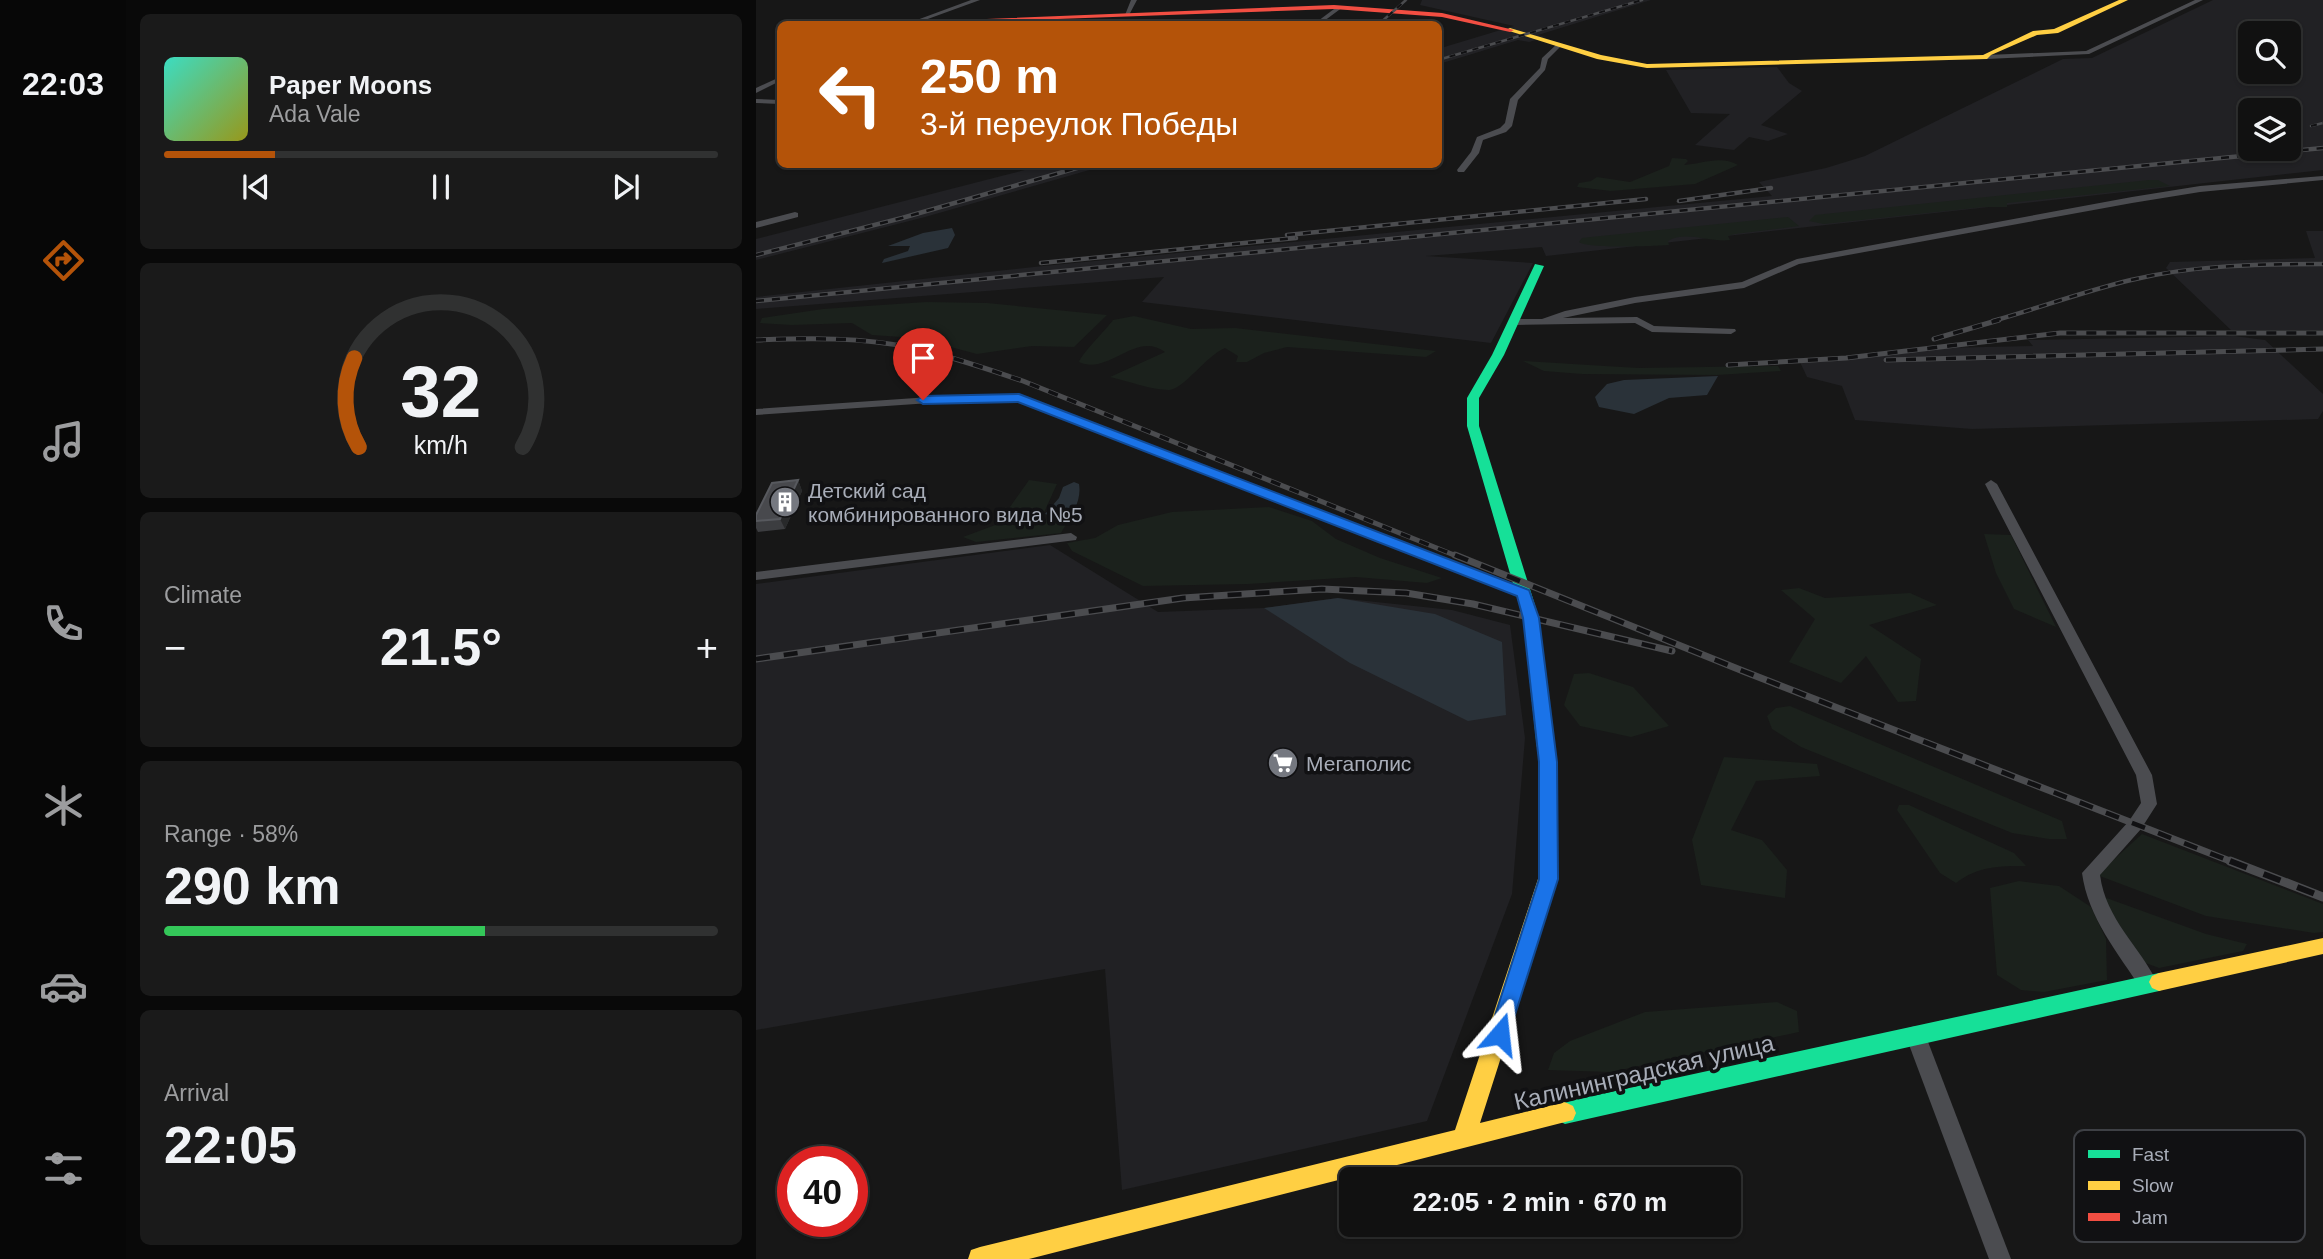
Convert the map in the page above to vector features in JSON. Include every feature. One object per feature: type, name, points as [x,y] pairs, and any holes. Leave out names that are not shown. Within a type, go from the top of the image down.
[{"type":"main road","points":[[939,21],[1130,7],[1315,3],[1469,20],[1623,62],[1652,67],[1987,57],[1987,54],[2036,33],[2055,32],[2124,0]]},
{"type":"main road","points":[[1464,1137],[1548,879],[1548,762],[1531,618],[1474,426],[1473,398],[1514,322],[1539,266]]},
{"type":"main road","name":"Калининградская улица","points":[[980,1259],[1464,1137],[1915,1034],[2323,946]]},
{"type":"street","points":[[918,21],[977,0]]},
{"type":"street","points":[[1987,57],[2087,52],[2200,0]]},
{"type":"street","points":[[1321,21],[1340,7]]},
{"type":"street","points":[[1461,170],[1475,153],[1480,139],[1503,130],[1509,124],[1514,99],[1543,69],[1545,58],[1559,45]]},
{"type":"street","points":[[756,92],[777,81]]},
{"type":"street","points":[[756,101],[777,102]]},
{"type":"street","points":[[1542,322],[1565,314],[1635,300],[1744,285],[1797,262],[2132,200],[2200,189],[2323,178]]},
{"type":"street","points":[[756,225],[795,215]]},
{"type":"street","points":[[1514,322],[1637,320],[1652,329],[1731,331]]},
{"type":"street","points":[[756,412],[945,398],[1019,398],[1524,594]]},
{"type":"street","points":[[1991,484],[2144,775],[2149,804],[2135,825],[2091,873],[2092,889],[2107,919],[2148,984]]},
{"type":"street","points":[[756,576],[1070,537]]},
{"type":"street","points":[[1915,1034],[2000,1259]]},
{"type":"shaded area","points":[[1422,0],[1651,0],[1538,35],[1546,37],[1529,42],[1518,40],[1442,63],[1442,48],[1514,26],[1420,5]]},
{"type":"shaded area","points":[[2213,0],[2323,0],[2323,170],[1546,256],[1542,247],[1426,256],[1533,263],[1491,343],[1142,302],[1164,277],[756,309],[756,297],[1043,266],[1772,196],[1759,182],[1826,168],[1865,156],[2063,59],[2092,58]]},
{"type":"shaded area","points":[[1777,67],[1789,83],[1802,91],[1761,125],[1788,134],[1768,141],[1749,137],[1734,150],[1695,145],[1730,114],[1691,113],[1666,70]]},
{"type":"shaded area","points":[[1672,158],[1686,159],[1688,161],[1684,165],[1718,160],[1738,165],[1695,184],[1611,191],[1577,187],[1579,183],[1597,177],[1630,182],[1669,166]]},
{"type":"shaded area","points":[[1032,168],[1096,168],[925,217],[756,260],[756,239]]},
{"type":"shaded area","points":[[2158,180],[2170,186],[2007,203],[2007,207],[1983,207],[1824,224],[1809,221],[1815,215]]},
{"type":"shaded area","points":[[1788,217],[1799,226],[1735,234],[1728,236],[1730,240],[1682,237],[1668,241],[1669,245],[1637,246],[1595,246],[1579,242],[1582,238]]},
{"type":"shaded area","points":[[952,228],[955,235],[948,248],[882,263],[884,259],[908,251],[910,246],[888,246],[923,233]]},
{"type":"shaded area","points":[[2306,231],[2323,231],[2323,330],[2231,330],[2166,268],[2170,262],[2315,258]]},
{"type":"shaded area","points":[[926,302],[987,303],[1107,315],[1074,347],[1032,346],[977,354],[916,338],[872,335],[852,323],[760,323],[762,318],[823,309]]},
{"type":"shaded area","points":[[1134,316],[1191,329],[1235,328],[1436,351],[1426,357],[1287,347],[1264,353],[1247,362],[1236,362],[1238,356],[1225,348],[1181,384],[1169,390],[1110,377],[1165,352],[1154,347],[1133,349],[1101,363],[1090,365],[1079,362],[1113,320]]},
{"type":"shaded area","points":[[2234,336],[2265,340],[2323,394],[2323,411],[2318,419],[1972,429],[1855,420],[1842,386],[1807,377],[1800,362],[1938,348],[2033,346],[2028,340]]},
{"type":"shaded area","points":[[1523,361],[1638,368],[1778,366],[1781,371],[1717,375],[1582,374],[1544,371]]},
{"type":"shaded area","points":[[1718,376],[1707,395],[1669,398],[1634,414],[1599,407],[1595,397],[1607,384],[1624,380]]},
{"type":"shaded area","points":[[1029,480],[1057,484],[1041,519],[1068,521],[1061,533],[976,542],[963,537],[998,524]]},
{"type":"shaded area","points":[[1074,482],[1079,484],[1079,492],[1070,517],[1045,514],[1059,498],[1063,487]]},
{"type":"shaded area","points":[[1269,507],[1312,521],[1336,539],[1380,558],[1442,578],[1427,583],[1356,577],[1248,584],[1143,586],[1072,551],[1067,543],[1095,538],[1118,525],[1172,512]]},
{"type":"shaded area","points":[[1984,534],[2011,535],[2056,627],[2014,609],[1996,573]]},
{"type":"shaded area","points":[[1050,545],[1158,612],[1264,608],[1338,598],[1452,610],[1510,625],[1525,738],[1512,894],[1427,1121],[1122,1190],[1105,969],[756,1030],[756,584]]},
{"type":"shaded area","points":[[1799,588],[1825,598],[1910,593],[1937,605],[1869,625],[1921,659],[1916,701],[1898,702],[1866,656],[1841,683],[1789,662],[1815,619],[1781,590]]},
{"type":"shaded area","points":[[1338,598],[1435,614],[1502,642],[1506,715],[1468,721],[1350,663],[1264,608]]},
{"type":"shaded area","points":[[1589,673],[1633,687],[1669,726],[1631,737],[1580,726],[1564,705],[1574,674]]},
{"type":"shaded area","points":[[1790,706],[2062,821],[2067,839],[2012,833],[1801,747],[1772,729],[1767,716],[1776,708]]},
{"type":"shaded area","points":[[1724,757],[1817,764],[1820,776],[1756,781],[1731,830],[1762,840],[1787,870],[1785,898],[1701,885],[1692,840]]},
{"type":"shaded area","points":[[1899,805],[1909,805],[2014,853],[2026,866],[1981,870],[1956,883],[1940,873],[1897,810]]},
{"type":"shaded area","points":[[2142,834],[2323,904],[2323,932],[2314,933],[2206,916],[2097,875]]},
{"type":"shaded area","points":[[2019,881],[2059,886],[2091,907],[2106,939],[2107,980],[2044,992],[2021,990],[1997,975],[1990,888]]},
{"type":"shaded area","points":[[2101,896],[2206,934],[2247,944],[2243,951],[2159,968],[2143,962]]},
{"type":"shaded area","points":[[1777,1002],[1797,1011],[1799,1032],[1611,1072],[1548,1070],[1554,1053],[1570,1041],[1645,1012]]},
{"type":"building","points":[[798,480],[780,519],[756,521],[756,515],[772,483]]},
{"type":"railway","points":[[1382,21],[1406,0]]},
{"type":"railway","points":[[1442,59],[1642,0]]},
{"type":"railway","points":[[2311,126],[2323,123]]},
{"type":"railway","points":[[756,301],[2323,148]]},
{"type":"railway","points":[[756,255],[902,218],[1077,168]]},
{"type":"railway","points":[[1679,201],[1771,188]]},
{"type":"railway","points":[[1287,235],[1646,199]]},
{"type":"railway","points":[[1041,263],[1296,238]]},
{"type":"railway","points":[[1993,321],[2096,289],[2154,275],[2227,266],[2323,264]]},
{"type":"railway","points":[[1934,339],[1999,320]]},
{"type":"railway","points":[[1728,365],[1846,358],[2060,333],[2323,333]]},
{"type":"railway","points":[[756,340],[874,342],[913,348],[969,363],[1023,381],[1459,557]]},
{"type":"railway","points":[[1886,360],[2323,349]]},
{"type":"railway","points":[[1455,555],[1743,671],[2235,863]]},
{"type":"railway","points":[[756,659],[1183,598],[1322,589],[1406,593],[1473,604],[1672,651]]},
{"type":"railway","points":[[2230,861],[2323,897]]},
{"type":"traffic: fast","points":[[1539,266],[1498,355],[1473,398],[1473,426],[1531,618],[1545,740]]},
{"type":"traffic: fast","points":[[1565,1113],[2159,982]]},
{"type":"traffic: slow","points":[[1510,30],[1600,57],[1647,66],[1987,57],[1987,54],[2036,33],[2055,31],[2125,0]]},
{"type":"traffic: slow","points":[[1464,1137],[1548,879],[1548,762],[1545,740]]},
{"type":"traffic: slow","points":[[2159,982],[2323,946]]},
{"type":"traffic: slow","points":[[980,1259],[1565,1113]]},
{"type":"traffic: jam","points":[[944,21],[1334,7],[1442,15],[1510,30]]},
{"type":"place","name":"Детский сад комбинированного вида №5","points":[[785,502]]},
{"type":"place","name":"Мегаполис","points":[[1283,763]]},
{"type":"route","points":[[923,400],[1019,398],[1524,594],[1531,618],[1548,762],[1548,879],[1500,1034]]}]
